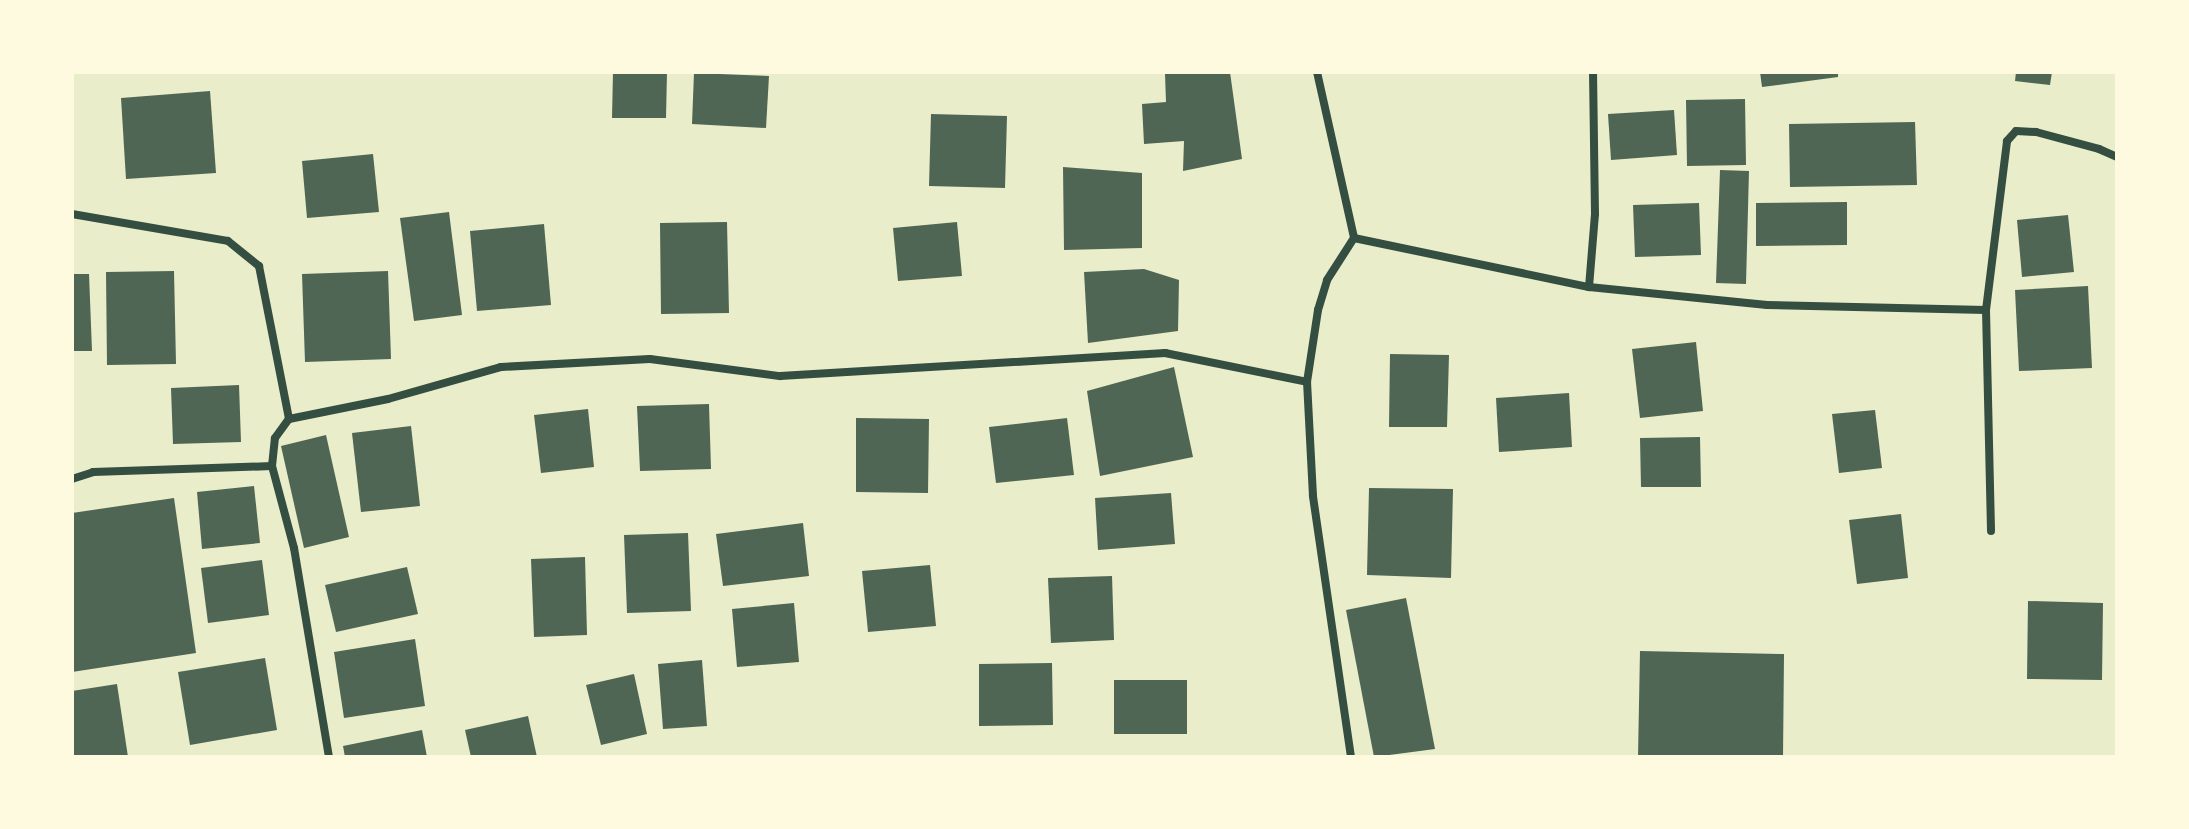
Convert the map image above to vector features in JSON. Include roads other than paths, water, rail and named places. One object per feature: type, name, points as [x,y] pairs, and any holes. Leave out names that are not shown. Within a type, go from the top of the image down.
[{"type":"street","points":[[1317,72],[1354,238],[1327,280],[1318,310],[1307,382],[1313,496],[1351,757]]},
{"type":"street","points":[[1589,287],[1595,214],[1593,72]]},
{"type":"street","points":[[1991,531],[1986,310],[2007,141],[2016,131],[2036,132],[2117,157]]},
{"type":"street","points":[[72,214],[228,241],[259,266],[289,419]]},
{"type":"street","points":[[1354,238],[1589,287],[1767,305],[1986,310]]},
{"type":"street","points":[[329,757],[294,548],[272,466],[275,438],[289,419],[388,399],[501,367],[650,359],[780,376],[1165,353],[1307,382]]},
{"type":"street","points":[[72,479],[93,472],[272,466]]}]
